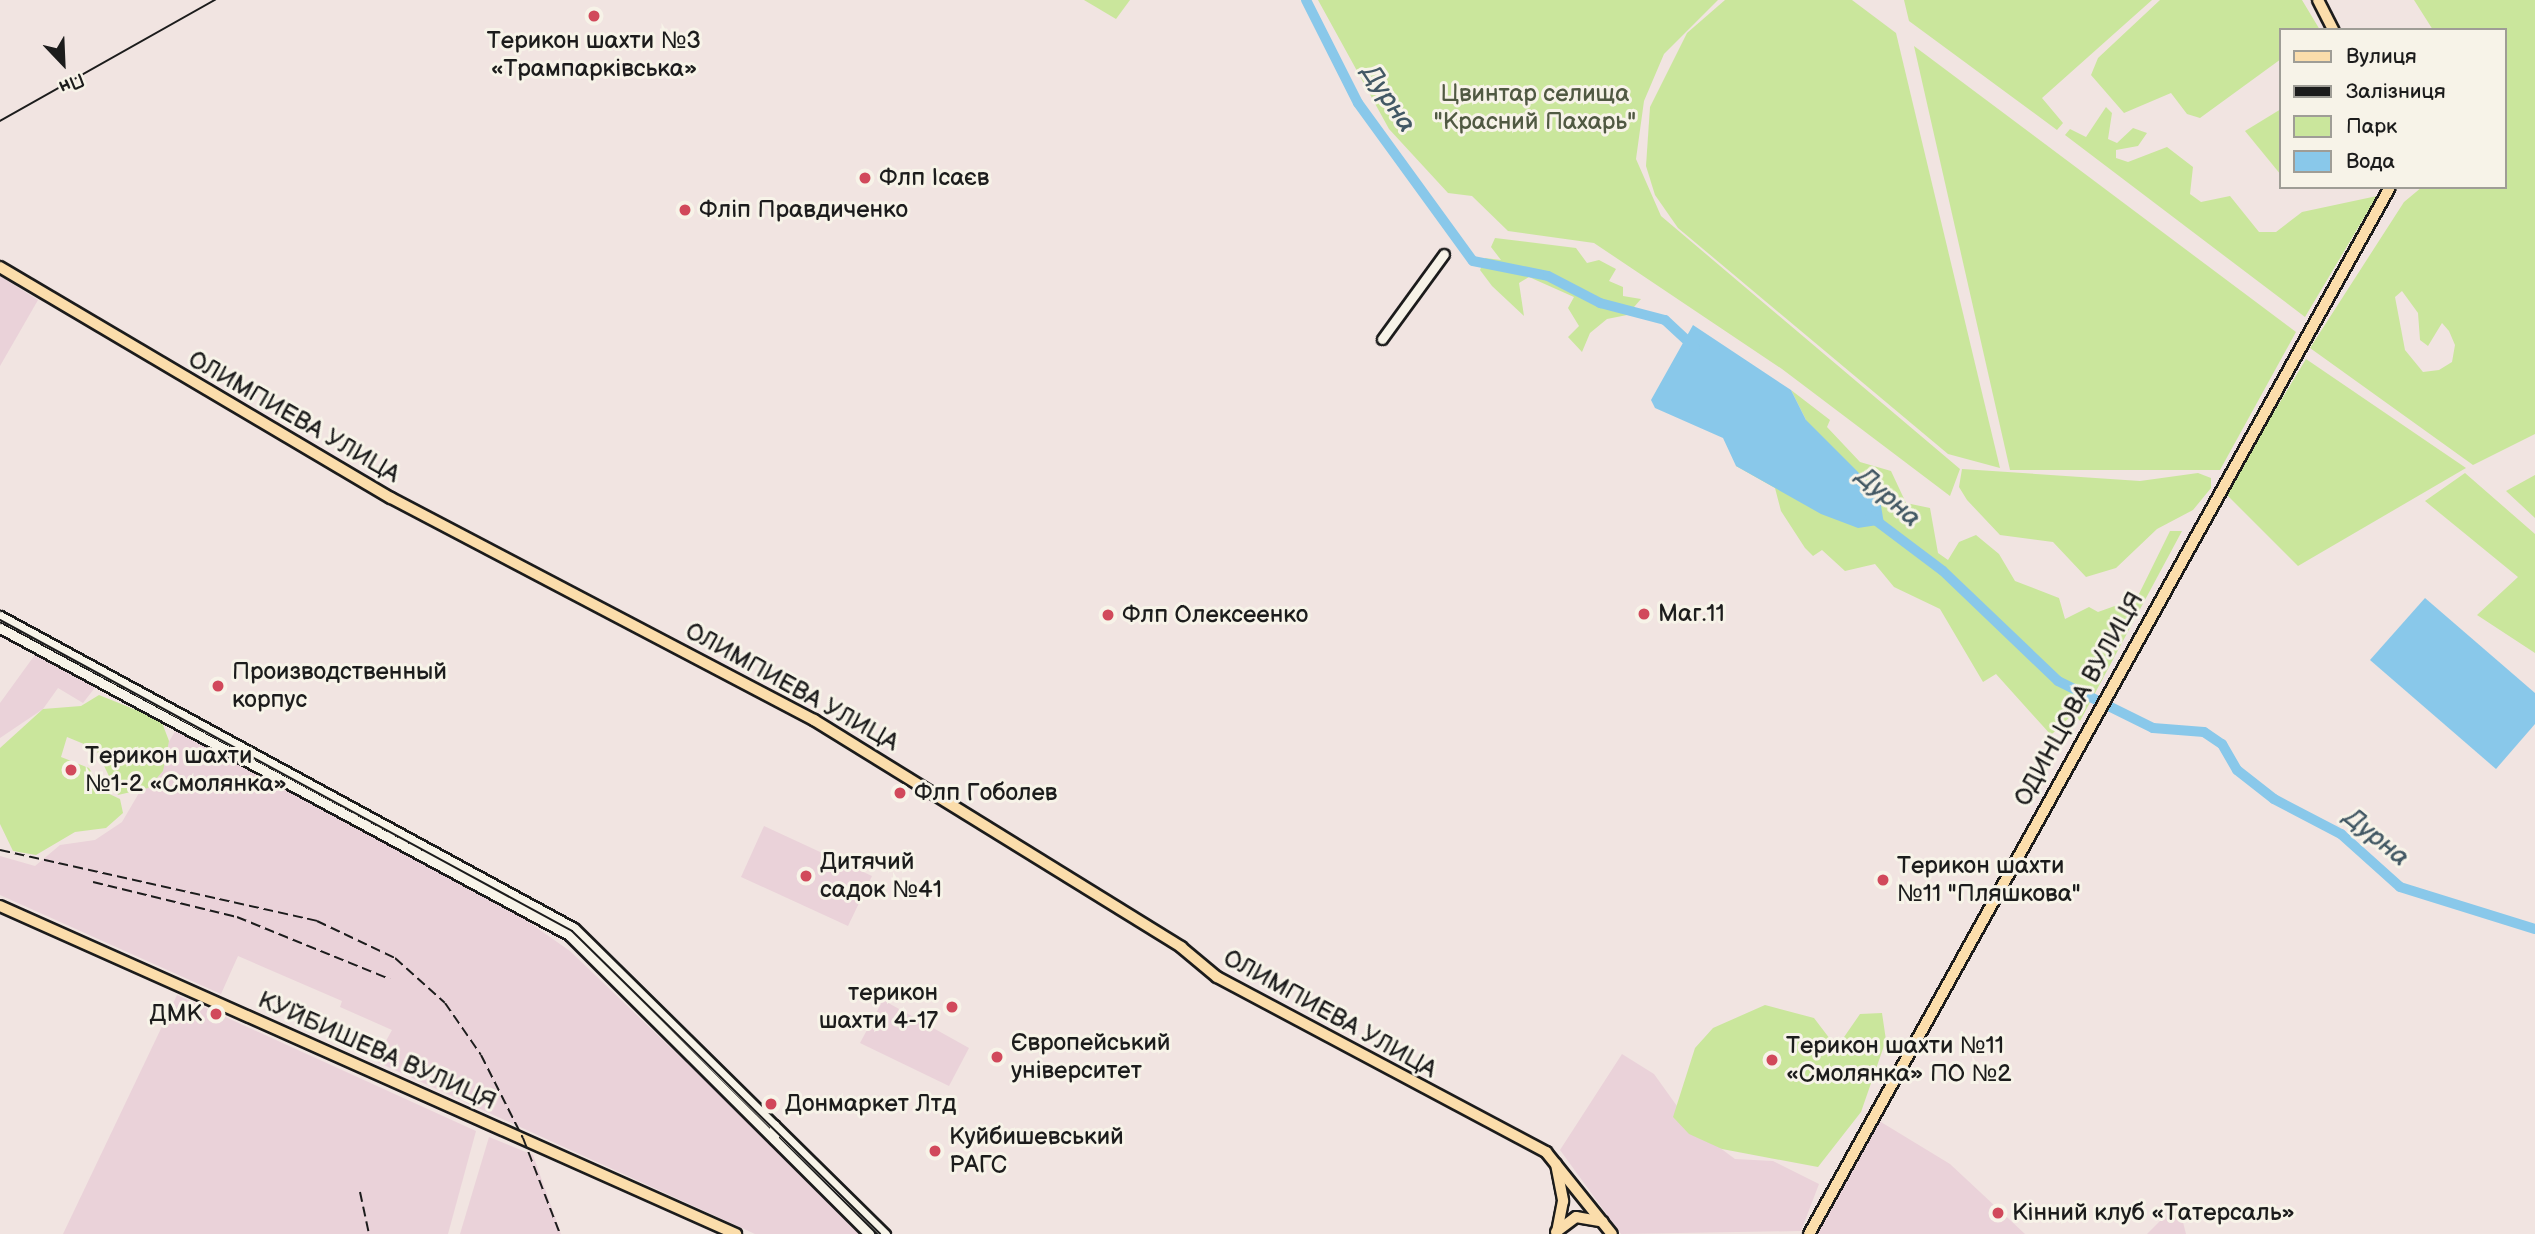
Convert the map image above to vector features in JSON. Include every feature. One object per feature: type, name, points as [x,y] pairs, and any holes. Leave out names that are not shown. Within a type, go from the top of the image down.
[{"type":"main road","points":[[2318,0],[2332,28]]},
{"type":"main road","name":"ОДИНЦОВА ВУЛИЦЯ","points":[[1810,1234],[2389,189]]},
{"type":"main road","name":"ОЛИМПИЕВА УЛИЦА","points":[[0,267],[391,498],[814,720],[1181,947],[1217,977],[1554,1158]]},
{"type":"main road","name":"КУЙБИШЕВА ВУЛИЦЯ","points":[[0,906],[736,1234]]},
{"type":"main road","points":[[1554,1158],[1611,1233]]},
{"type":"main road","points":[[1554,1158],[1563,1200],[1556,1233]]},
{"type":"main road","points":[[1556,1233],[1576,1217],[1603,1222]]},
{"type":"street","points":[[1382,339],[1444,254]]},
{"type":"street","points":[[0,616],[550,913],[885,1234]]},
{"type":"street","points":[[0,628],[569,935],[869,1234]]},
{"type":"street","points":[[774,1125],[774,1139]]},
{"type":"shaded area","points":[[0,276],[38,300],[0,366]]},
{"type":"shaded area","points":[[37,652],[97,685],[83,703],[58,688],[43,709],[0,738],[0,703]]},
{"type":"shaded area","points":[[177,728],[514,912],[570,951],[865,1234],[755,1234],[375,1061],[392,1030],[340,1007],[342,1001],[238,956],[221,994],[0,895],[0,856],[35,866],[60,845],[95,840],[122,822]]},
{"type":"shaded area","name":"Дитячий садок №41","points":[[764,826],[872,876],[848,926],[741,877]]},
{"type":"shaded area","points":[[177,995],[476,1131],[448,1234],[63,1234]]},
{"type":"shaded area","points":[[883,1000],[969,1048],[949,1086],[860,1043]]},
{"type":"shaded area","points":[[1622,1054],[1654,1074],[1692,1127],[1735,1159],[1773,1161],[1819,1184],[1801,1231],[1621,1234],[1560,1150]]},
{"type":"shaded area","points":[[1876,1119],[1950,1164],[2025,1234],[1813,1234]]},
{"type":"shaded area","points":[[489,1137],[533,1155],[561,1234],[460,1234]]},
{"type":"shaded area","points":[[2178,1203],[2186,1234],[2147,1234]]},
{"type":"green space","points":[[1084,0],[1130,0],[1116,19]]},
{"type":"green space","name":"Цвинтар селища \"Красний Пахарь\"","points":[[1318,0],[1718,0],[1664,54],[1644,101],[1636,159],[1661,216],[1960,469],[1950,496],[1782,369],[1594,243],[1508,231],[1472,196],[1448,193],[1389,129]]},
{"type":"green space","points":[[1725,0],[1852,0],[1896,33],[2000,468],[1948,454],[1678,228],[1655,195],[1646,166],[1650,107],[1687,33]]},
{"type":"green space","points":[[1904,0],[2152,0],[2042,98],[2063,123],[2057,130],[1909,21]]},
{"type":"green space","points":[[2160,0],[2302,0],[2319,28],[2280,28],[2280,60],[2200,118],[2187,114],[2171,93],[2124,113],[2091,75],[2098,58]]},
{"type":"green space","points":[[2414,0],[2535,0],[2535,434],[2473,465],[2310,348],[2404,202],[2420,189],[2507,189],[2507,28],[2432,28]],"holes":[[[2402,291],[2418,313],[2420,340],[2428,346],[2442,323],[2455,345],[2452,362],[2439,370],[2423,372],[2405,350],[2395,297]]]},
{"type":"green space","points":[[1914,46],[2296,332],[2220,470],[2010,470]]},
{"type":"green space","points":[[2106,107],[2112,113],[2108,139],[2117,143],[2133,128],[2147,133],[2138,146],[2116,150],[2116,158],[2128,162],[2167,147],[2193,167],[2190,194],[2201,202],[2230,196],[2259,232],[2276,232],[2302,212],[2377,196],[2305,317],[2065,135],[2070,129],[2086,137]]},
{"type":"green space","points":[[2280,110],[2280,174],[2245,131]]},
{"type":"green space","points":[[1495,238],[1576,248],[1587,263],[1599,260],[1616,269],[1609,281],[1623,287],[1623,296],[1641,299],[1627,315],[1607,319],[1590,333],[1582,352],[1568,337],[1579,326],[1568,308],[1574,297],[1529,277],[1519,283],[1524,316],[1492,286],[1480,270],[1485,258],[1501,260],[1491,247]]},
{"type":"green space","points":[[2306,359],[2466,468],[2298,566],[2225,493]]},
{"type":"green space","points":[[1791,390],[1830,420],[1827,427],[1860,462],[1891,471],[1906,503],[1930,508],[1938,553],[1948,560],[1959,542],[1976,535],[1999,554],[2015,581],[2059,598],[2065,619],[2089,607],[2098,612],[2137,598],[2170,531],[2182,531],[2080,721],[2074,713],[2051,735],[1996,674],[1983,682],[1940,609],[1894,587],[1875,564],[1845,571],[1822,550],[1813,556],[1805,548],[1781,511],[1775,488],[1736,466],[1806,420]]},
{"type":"green space","points":[[1962,469],[2140,481],[2198,473],[2211,478],[2211,488],[2193,510],[2157,529],[2116,568],[2086,577],[2053,542],[2000,535],[1967,500],[1959,487]]},
{"type":"green space","points":[[2465,473],[2535,534],[2535,653],[2477,615],[2518,577],[2425,501]]},
{"type":"green space","points":[[2535,475],[2535,518],[2506,491]]},
{"type":"green space","points":[[99,695],[161,720],[169,741],[163,771],[148,788],[118,795],[96,749],[67,737],[61,757],[89,768],[103,791],[120,799],[123,813],[106,828],[75,832],[36,855],[13,851],[0,824],[0,748],[43,709],[81,706]]},
{"type":"green space","points":[[1765,1005],[1814,1018],[1830,1039],[1842,1040],[1860,1014],[1882,1013],[1886,1040],[1861,1112],[1818,1167],[1722,1149],[1689,1134],[1673,1117],[1695,1048],[1713,1028]]},
{"type":"water","points":[[1693,325],[1791,390],[1806,420],[1879,493],[1884,524],[1858,528],[1821,514],[1736,466],[1723,438],[1655,408],[1651,400]]},
{"type":"water","points":[[2425,598],[2535,693],[2535,724],[2496,769],[2370,660]]},
{"type":"waterway","name":"Дурна","points":[[1306,0],[1358,103],[1473,261],[1548,276],[1600,303],[1665,320],[1695,348]]},
{"type":"waterway","name":"Дурна","points":[[1870,516],[1943,571],[2058,681],[2153,728],[2204,732],[2222,744],[2237,770],[2274,799],[2341,834],[2400,887],[2535,929]]},
{"type":"tram line","points":[[0,121],[215,0]]},
{"type":"tram line","points":[[0,620],[572,931],[880,1234]]},
{"type":"railway","points":[[0,850],[317,921],[395,958],[445,1003],[481,1055],[523,1138],[560,1234]]},
{"type":"railway","points":[[93,882],[237,917],[390,979]]},
{"type":"railway","points":[[360,1192],[369,1234]]},
{"type":"place","name":"Терикон шахти №3 «Трампарківська»","points":[[594,16]]},
{"type":"place","name":"Флп Ісаєв","points":[[865,178]]},
{"type":"place","name":"Фліп Правдиченко","points":[[685,210]]},
{"type":"place","name":"Маг.11","points":[[1644,614]]},
{"type":"place","name":"Флп Олексеенко","points":[[1108,615]]},
{"type":"place","name":"Производственный корпус","points":[[218,686]]},
{"type":"place","name":"Терикон шахти №1-2 «Смолянка»","points":[[71,770]]},
{"type":"place","name":"Флп Гоболев","points":[[900,793]]},
{"type":"place","name":"Дитячий садок №41","points":[[806,876]]},
{"type":"place","name":"Терикон шахти №11 \"Пляшкова\"","points":[[1883,880]]},
{"type":"place","name":"терикон шахти 4-17","points":[[952,1007]]},
{"type":"place","name":"ДМК","points":[[216,1014]]},
{"type":"place","name":"Європейський університет","points":[[997,1057]]},
{"type":"place","name":"Терикон шахти №11 «Смолянка» ПО №2","points":[[1772,1060]]},
{"type":"place","name":"Донмаркет Лтд","points":[[771,1104]]},
{"type":"place","name":"Куйбишевський РАГС","points":[[935,1151]]},
{"type":"place","name":"Кінний клуб «Татерсаль»","points":[[1998,1213]]}]
